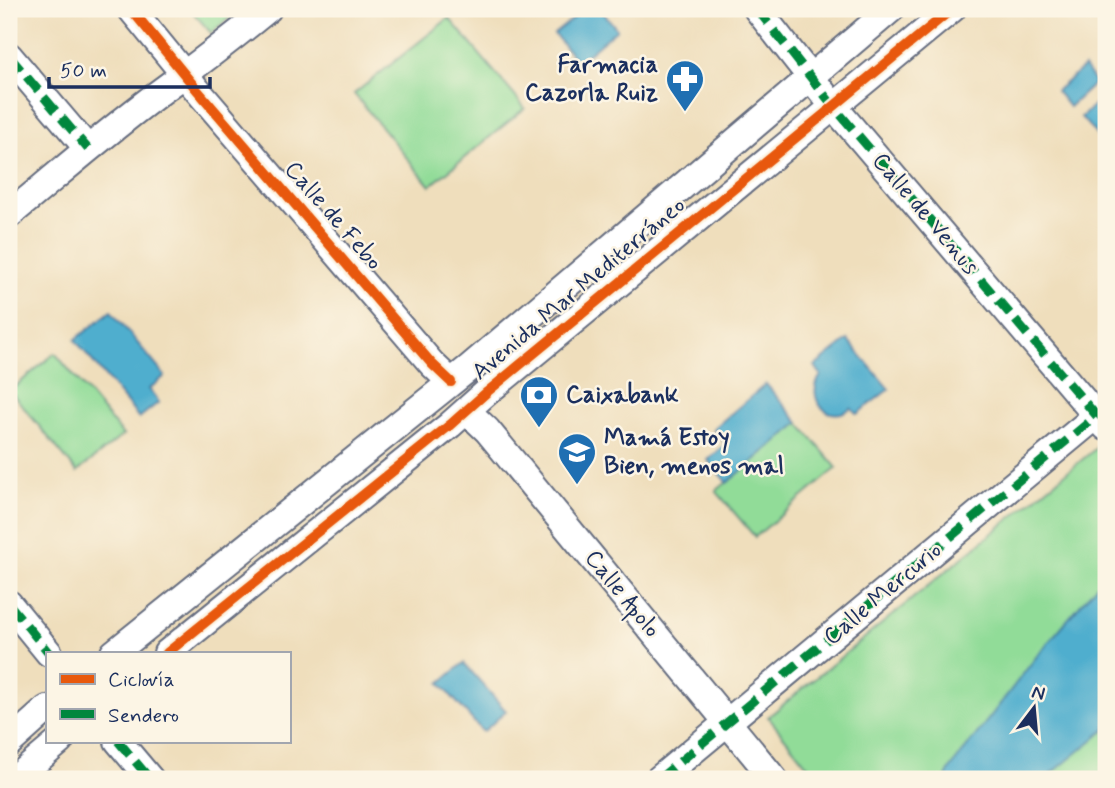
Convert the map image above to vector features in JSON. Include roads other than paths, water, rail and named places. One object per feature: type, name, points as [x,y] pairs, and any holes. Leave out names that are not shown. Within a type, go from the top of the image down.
[{"type":"street","name":"Calle de Febo","points":[[131,9],[173,57],[185,76],[432,364],[451,382]]},
{"type":"street","points":[[9,215],[88,149],[268,9]]},
{"type":"street","name":"Calle de Venus","points":[[757,9],[834,107],[1103,417]]},
{"type":"street","name":"Avenida Mar Mediterráneo","points":[[115,652],[451,382],[891,9]]},
{"type":"street","name":"Avenida Mar Mediterráneo","points":[[168,652],[467,411],[952,9]]},
{"type":"street","points":[[9,56],[17,83],[88,149]]},
{"type":"street","name":"Calle Apolo","points":[[467,411],[495,440],[774,779]]},
{"type":"street","name":"Calle Mercurio","points":[[659,779],[1103,417]]},
{"type":"street","points":[[9,604],[47,652]]},
{"type":"street","points":[[9,743],[46,710]]},
{"type":"street","points":[[15,779],[59,742]]},
{"type":"street","points":[[119,742],[150,779]]},
{"type":"water","points":[[585,9],[600,9],[617,29],[578,62],[554,34]]},
{"type":"water","points":[[1084,67],[1095,83],[1069,107],[1056,91]]},
{"type":"water","points":[[1106,95],[1106,134],[1100,139],[1081,117]]},
{"type":"water","points":[[111,311],[165,376],[149,389],[159,402],[139,418],[75,340]]},
{"type":"water","points":[[848,340],[889,389],[857,414],[851,408],[835,414],[828,412],[817,401],[817,384],[821,375],[815,366]]},
{"type":"water","points":[[766,384],[799,423],[727,483],[708,460],[726,444],[713,429]]},
{"type":"water","points":[[1106,574],[1106,729],[1045,779],[947,779],[950,769],[1037,656]]},
{"type":"water","points":[[464,663],[506,711],[483,732],[440,683]]},
{"type":"place","name":"Farmacia Cazorla Ruiz","points":[[685,113]]},
{"type":"place","name":"Caixabank","points":[[539,429]]},
{"type":"place","name":"Mamá Estoy Bien, menos mal","points":[[577,486]]}]
